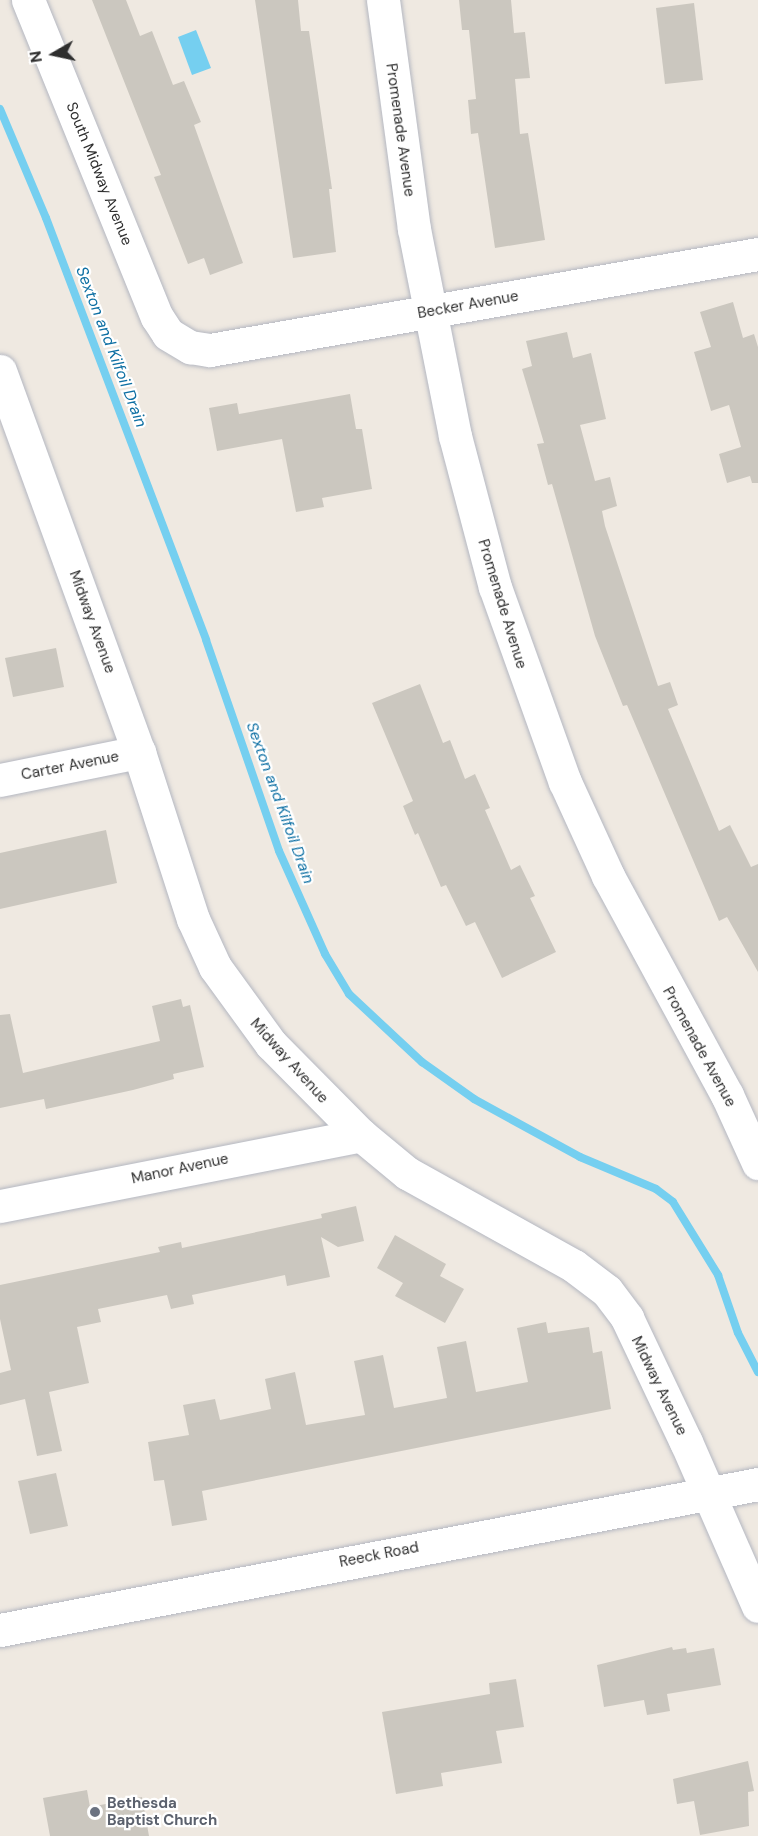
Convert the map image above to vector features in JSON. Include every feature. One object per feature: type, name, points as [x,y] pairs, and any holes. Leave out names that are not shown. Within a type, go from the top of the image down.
[{"type":"street","name":"South Midway Avenue","points":[[28,0],[158,317],[178,342]]},
{"type":"street","name":"Promenade Avenue","points":[[383,0],[414,229],[431,311],[474,512],[527,685],[608,876],[727,1095],[758,1163]]},
{"type":"street","name":"Becker Avenue","points":[[178,342],[210,350],[758,254]]},
{"type":"street","name":"Midway Avenue","points":[[1,376],[139,752],[193,919],[215,967],[271,1044],[361,1135],[407,1173],[574,1266],[606,1291],[627,1318],[758,1606]]},
{"type":"street","name":"Carter Avenue","points":[[0,780],[139,752]]},
{"type":"street","name":"Manor Avenue","points":[[0,1206],[361,1135]]},
{"type":"street","name":"Reeck Road","points":[[0,1630],[258,1577],[758,1484]]},
{"type":"water","points":[[196,30],[211,68],[192,75],[178,37]]},
{"type":"building","points":[[92,0],[126,0],[140,36],[152,31],[173,85],[184,81],[201,122],[194,125],[243,263],[210,275],[204,258],[188,264],[154,177],[161,175]]},
{"type":"building","points":[[255,0],[298,0],[301,31],[309,31],[332,189],[329,189],[336,252],[293,258]]},
{"type":"building","points":[[459,0],[511,0],[514,33],[525,32],[530,78],[515,79],[520,134],[528,133],[545,240],[495,248],[478,133],[471,134],[468,100],[476,99],[469,30],[462,30]]},
{"type":"building","points":[[694,3],[703,80],[665,84],[656,8]]},
{"type":"building","points":[[733,302],[743,338],[754,334],[758,347],[758,483],[752,483],[750,476],[727,483],[719,454],[741,447],[729,405],[711,411],[694,352],[711,347],[700,312]]},
{"type":"building","points":[[567,332],[573,358],[591,353],[606,419],[580,425],[595,481],[610,477],[617,506],[602,511],[605,526],[658,686],[670,682],[678,705],[668,709],[719,831],[730,825],[751,867],[758,864],[758,972],[727,917],[719,921],[627,705],[623,706],[595,636],[552,484],[548,485],[537,444],[544,443],[522,369],[532,366],[526,341]]},
{"type":"building","points":[[350,394],[356,429],[362,429],[372,489],[322,498],[324,507],[296,512],[282,439],[217,451],[209,408],[237,403],[239,414]]},
{"type":"building","points":[[56,648],[64,687],[13,697],[5,658]]},
{"type":"building","points":[[420,684],[443,743],[450,740],[465,779],[475,774],[490,808],[485,810],[511,870],[520,865],[535,896],[530,898],[556,952],[502,978],[475,922],[466,926],[446,885],[441,887],[418,833],[415,835],[403,806],[413,801],[372,703]]},
{"type":"building","points":[[106,830],[117,883],[0,909],[0,853]]},
{"type":"building","points":[[181,999],[183,1007],[190,1005],[204,1067],[173,1074],[174,1079],[133,1090],[46,1109],[44,1099],[0,1108],[0,1015],[10,1014],[23,1073],[160,1041],[152,1006]]},
{"type":"building","points":[[356,1206],[364,1241],[338,1247],[321,1237],[330,1277],[287,1286],[285,1275],[192,1295],[194,1304],[171,1309],[167,1295],[98,1309],[101,1322],[77,1327],[89,1383],[49,1392],[62,1451],[37,1456],[25,1399],[0,1405],[0,1373],[11,1370],[0,1319],[0,1285],[160,1252],[158,1247],[181,1242],[182,1248],[322,1218],[321,1214]]},
{"type":"building","points":[[395,1235],[446,1264],[440,1276],[464,1289],[445,1323],[395,1296],[403,1283],[377,1268]]},
{"type":"building","points":[[546,1322],[548,1333],[589,1327],[593,1353],[602,1351],[611,1409],[202,1491],[207,1520],[172,1526],[164,1480],[154,1481],[148,1442],[189,1435],[183,1405],[215,1399],[220,1420],[271,1409],[265,1379],[295,1372],[306,1425],[365,1415],[354,1361],[383,1355],[394,1408],[447,1398],[437,1347],[466,1341],[476,1392],[528,1382],[517,1328]]},
{"type":"building","points":[[56,1473],[68,1526],[30,1534],[18,1481]]},
{"type":"building","points":[[672,1647],[673,1650],[686,1648],[687,1653],[714,1648],[721,1685],[667,1694],[670,1711],[647,1715],[644,1700],[604,1707],[597,1665]]},
{"type":"building","points":[[516,1679],[524,1727],[496,1731],[502,1763],[441,1773],[443,1786],[396,1794],[382,1712],[490,1694],[489,1683]]},
{"type":"building","points":[[748,1761],[754,1791],[748,1792],[749,1826],[700,1835],[694,1801],[677,1804],[673,1779]]},
{"type":"building","name":"Bethesda Baptist Church","points":[[87,1790],[90,1807],[142,1797],[149,1836],[50,1836],[43,1798]]},
{"type":"waterway","name":"Sexton and Kilfoil Drain","points":[[0,109],[46,218],[206,640],[279,851],[325,954],[349,994],[422,1062],[474,1099],[580,1157],[656,1189],[673,1202],[718,1275],[738,1333],[758,1372]]},
{"type":"place","name":"Bethesda Baptist Church","points":[[95,1812]]}]
